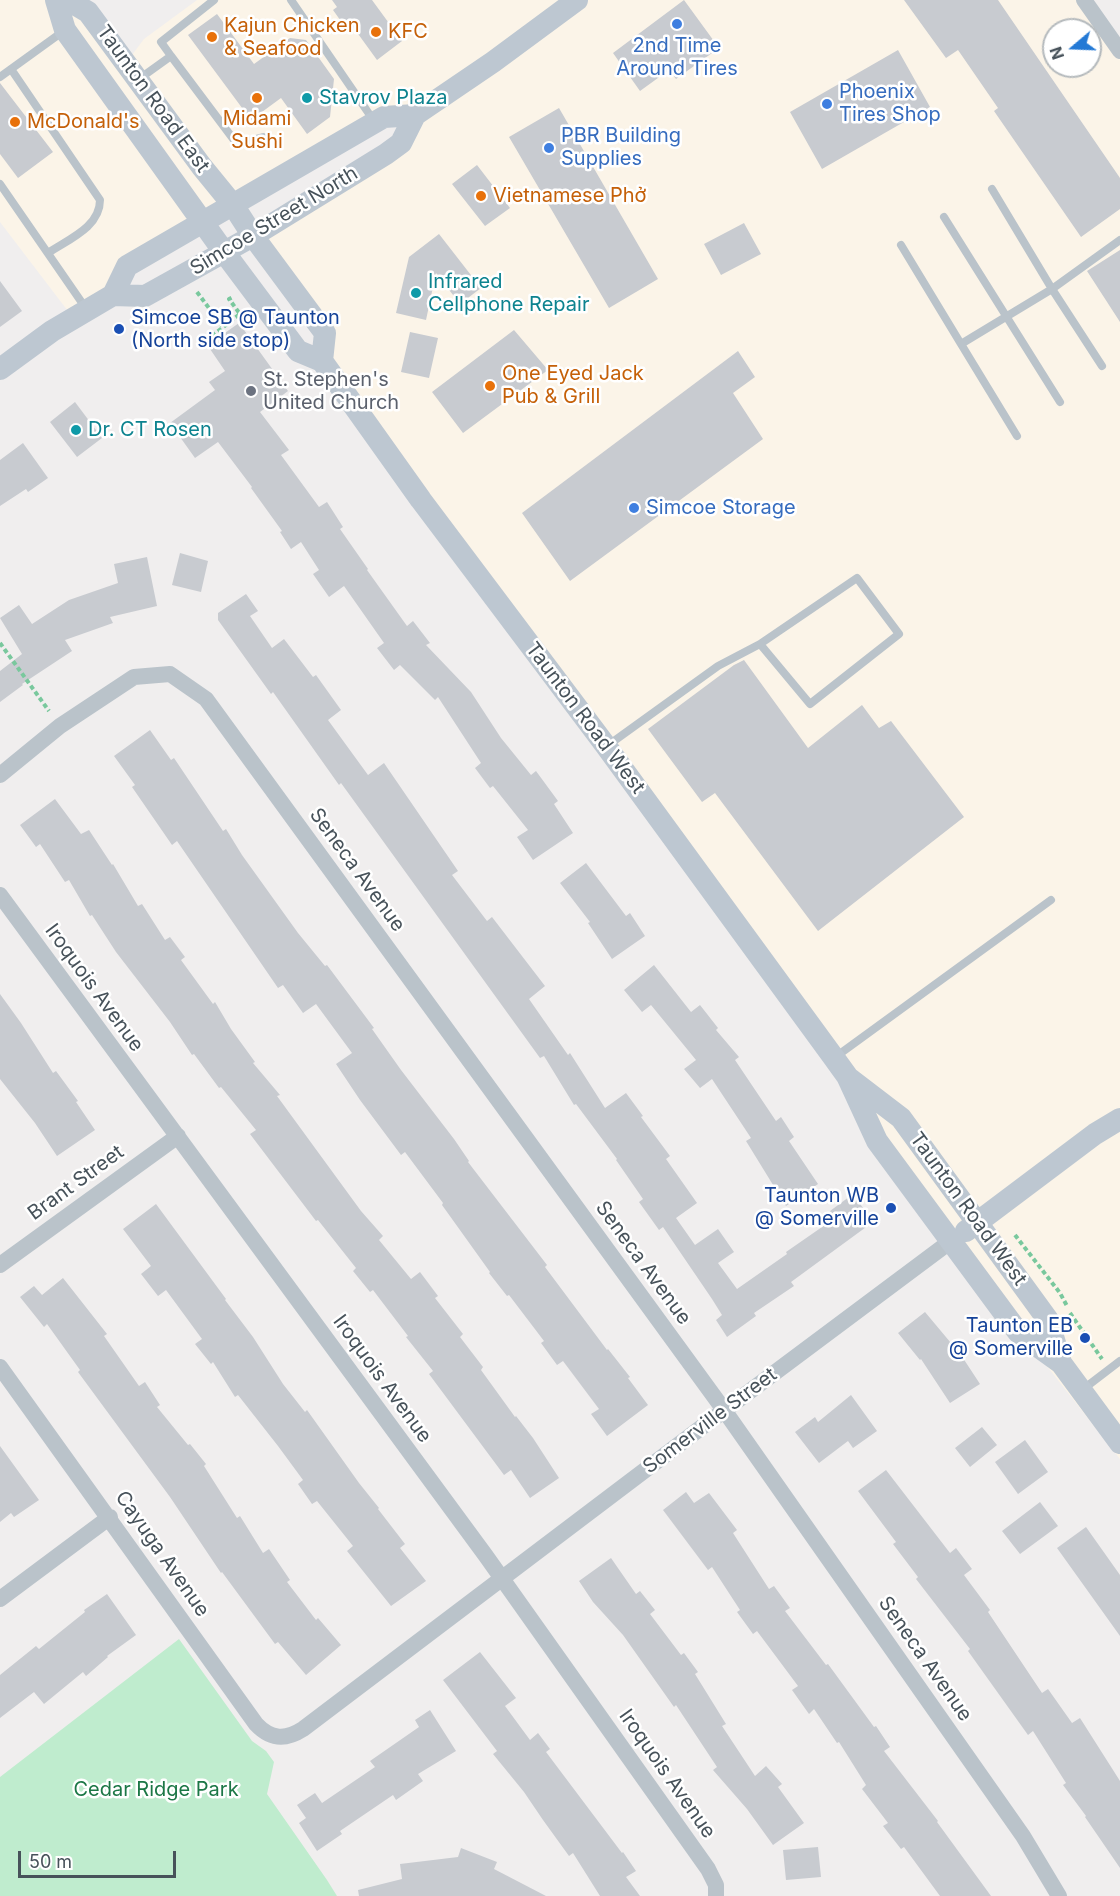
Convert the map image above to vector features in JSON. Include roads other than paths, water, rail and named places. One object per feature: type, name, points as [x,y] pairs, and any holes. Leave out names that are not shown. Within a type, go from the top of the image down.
[{"type":"main road","name":"Taunton Road East","points":[[56,0],[65,30],[224,252]]},
{"type":"main road","name":"Taunton Road East","points":[[68,0],[88,12],[202,168],[233,205],[253,236]]},
{"type":"main road","name":"Simcoe Street North","points":[[415,115],[384,117],[128,266],[113,295],[146,296],[253,236],[401,143],[415,115],[493,62],[577,0]]},
{"type":"main road","points":[[253,236],[324,333],[322,361]]},
{"type":"main road","name":"Taunton Road West","points":[[224,252],[298,351],[322,361],[421,500],[606,746],[840,1067],[877,1141],[1018,1332],[1061,1363],[1120,1443]]},
{"type":"main road","points":[[0,369],[52,331],[113,295]]},
{"type":"main road","name":"Taunton Road West","points":[[840,1067],[901,1118],[1048,1320],[1061,1363]]},
{"type":"main road","name":"Somerville Street","points":[[951,1241],[1095,1134],[1120,1119]]},
{"type":"street","points":[[1084,0],[1120,51]]},
{"type":"street","name":"Seneca Avenue","points":[[0,775],[60,726],[134,677],[170,674],[206,699],[724,1410],[1023,1836],[1059,1896]]},
{"type":"street","name":"Iroquois Avenue","points":[[0,895],[501,1578],[708,1869],[716,1885],[716,1896]]},
{"type":"street","name":"Brant Street","points":[[0,1265],[178,1136]]},
{"type":"street","name":"Somerville Street","points":[[303,1729],[951,1241]]},
{"type":"street","name":"Cayuga Avenue","points":[[0,1367],[259,1727],[268,1735],[276,1737],[294,1735],[303,1729]]},
{"type":"street","points":[[0,1599],[110,1517]]},
{"type":"lane","points":[[214,0],[160,42],[237,144],[263,136]]},
{"type":"lane","points":[[291,0],[375,122]]},
{"type":"lane","points":[[0,77],[65,30]]},
{"type":"lane","points":[[138,80],[171,56]]},
{"type":"lane","points":[[11,69],[100,200],[100,211],[94,222],[48,253]]},
{"type":"lane","points":[[0,184],[87,310]]},
{"type":"lane","points":[[992,189],[1052,289],[1102,366]]},
{"type":"lane","points":[[944,217],[1060,402]]},
{"type":"lane","points":[[961,344],[1052,289],[1120,240]]},
{"type":"lane","points":[[901,245],[1017,436]]},
{"type":"lane","points":[[606,746],[718,666],[760,644],[857,578],[899,634],[810,704],[760,644]]},
{"type":"lane","points":[[840,1067],[1051,900]]},
{"type":"lane","points":[[1081,1390],[1120,1362]]},
{"type":"place","name":"2nd Time Around Tires","points":[[677,24]]},
{"type":"place","name":"KFC","points":[[376,32]]},
{"type":"place","name":"Kajun Chicken & Seafood","points":[[212,37]]},
{"type":"place","name":"Midami Sushi","points":[[257,98]]},
{"type":"place","name":"Stavrov Plaza","points":[[307,98]]},
{"type":"place","name":"Phoenix Tires Shop","points":[[827,104]]},
{"type":"place","name":"McDonald's","points":[[15,122]]},
{"type":"place","name":"PBR Building Supplies","points":[[549,148]]},
{"type":"place","name":"Vietnamese Phở","points":[[481,196]]},
{"type":"place","name":"Infrared Cellphone Repair","points":[[416,293]]},
{"type":"place","name":"Simcoe SB @ Taunton (North side stop)","points":[[119,329]]},
{"type":"place","name":"One Eyed Jack Pub & Grill","points":[[490,386]]},
{"type":"place","name":"St. Stephen's United Church","points":[[251,391]]},
{"type":"place","name":"Dr. CT Rosen","points":[[76,430]]},
{"type":"place","name":"Simcoe Storage","points":[[634,508]]},
{"type":"place","name":"Taunton WB @ Somerville","points":[[891,1208]]},
{"type":"place","name":"Taunton EB @ Somerville","points":[[1085,1338]]},
{"type":"park label","name":"Cedar Ridge Park","points":[[156,1790]]}]
